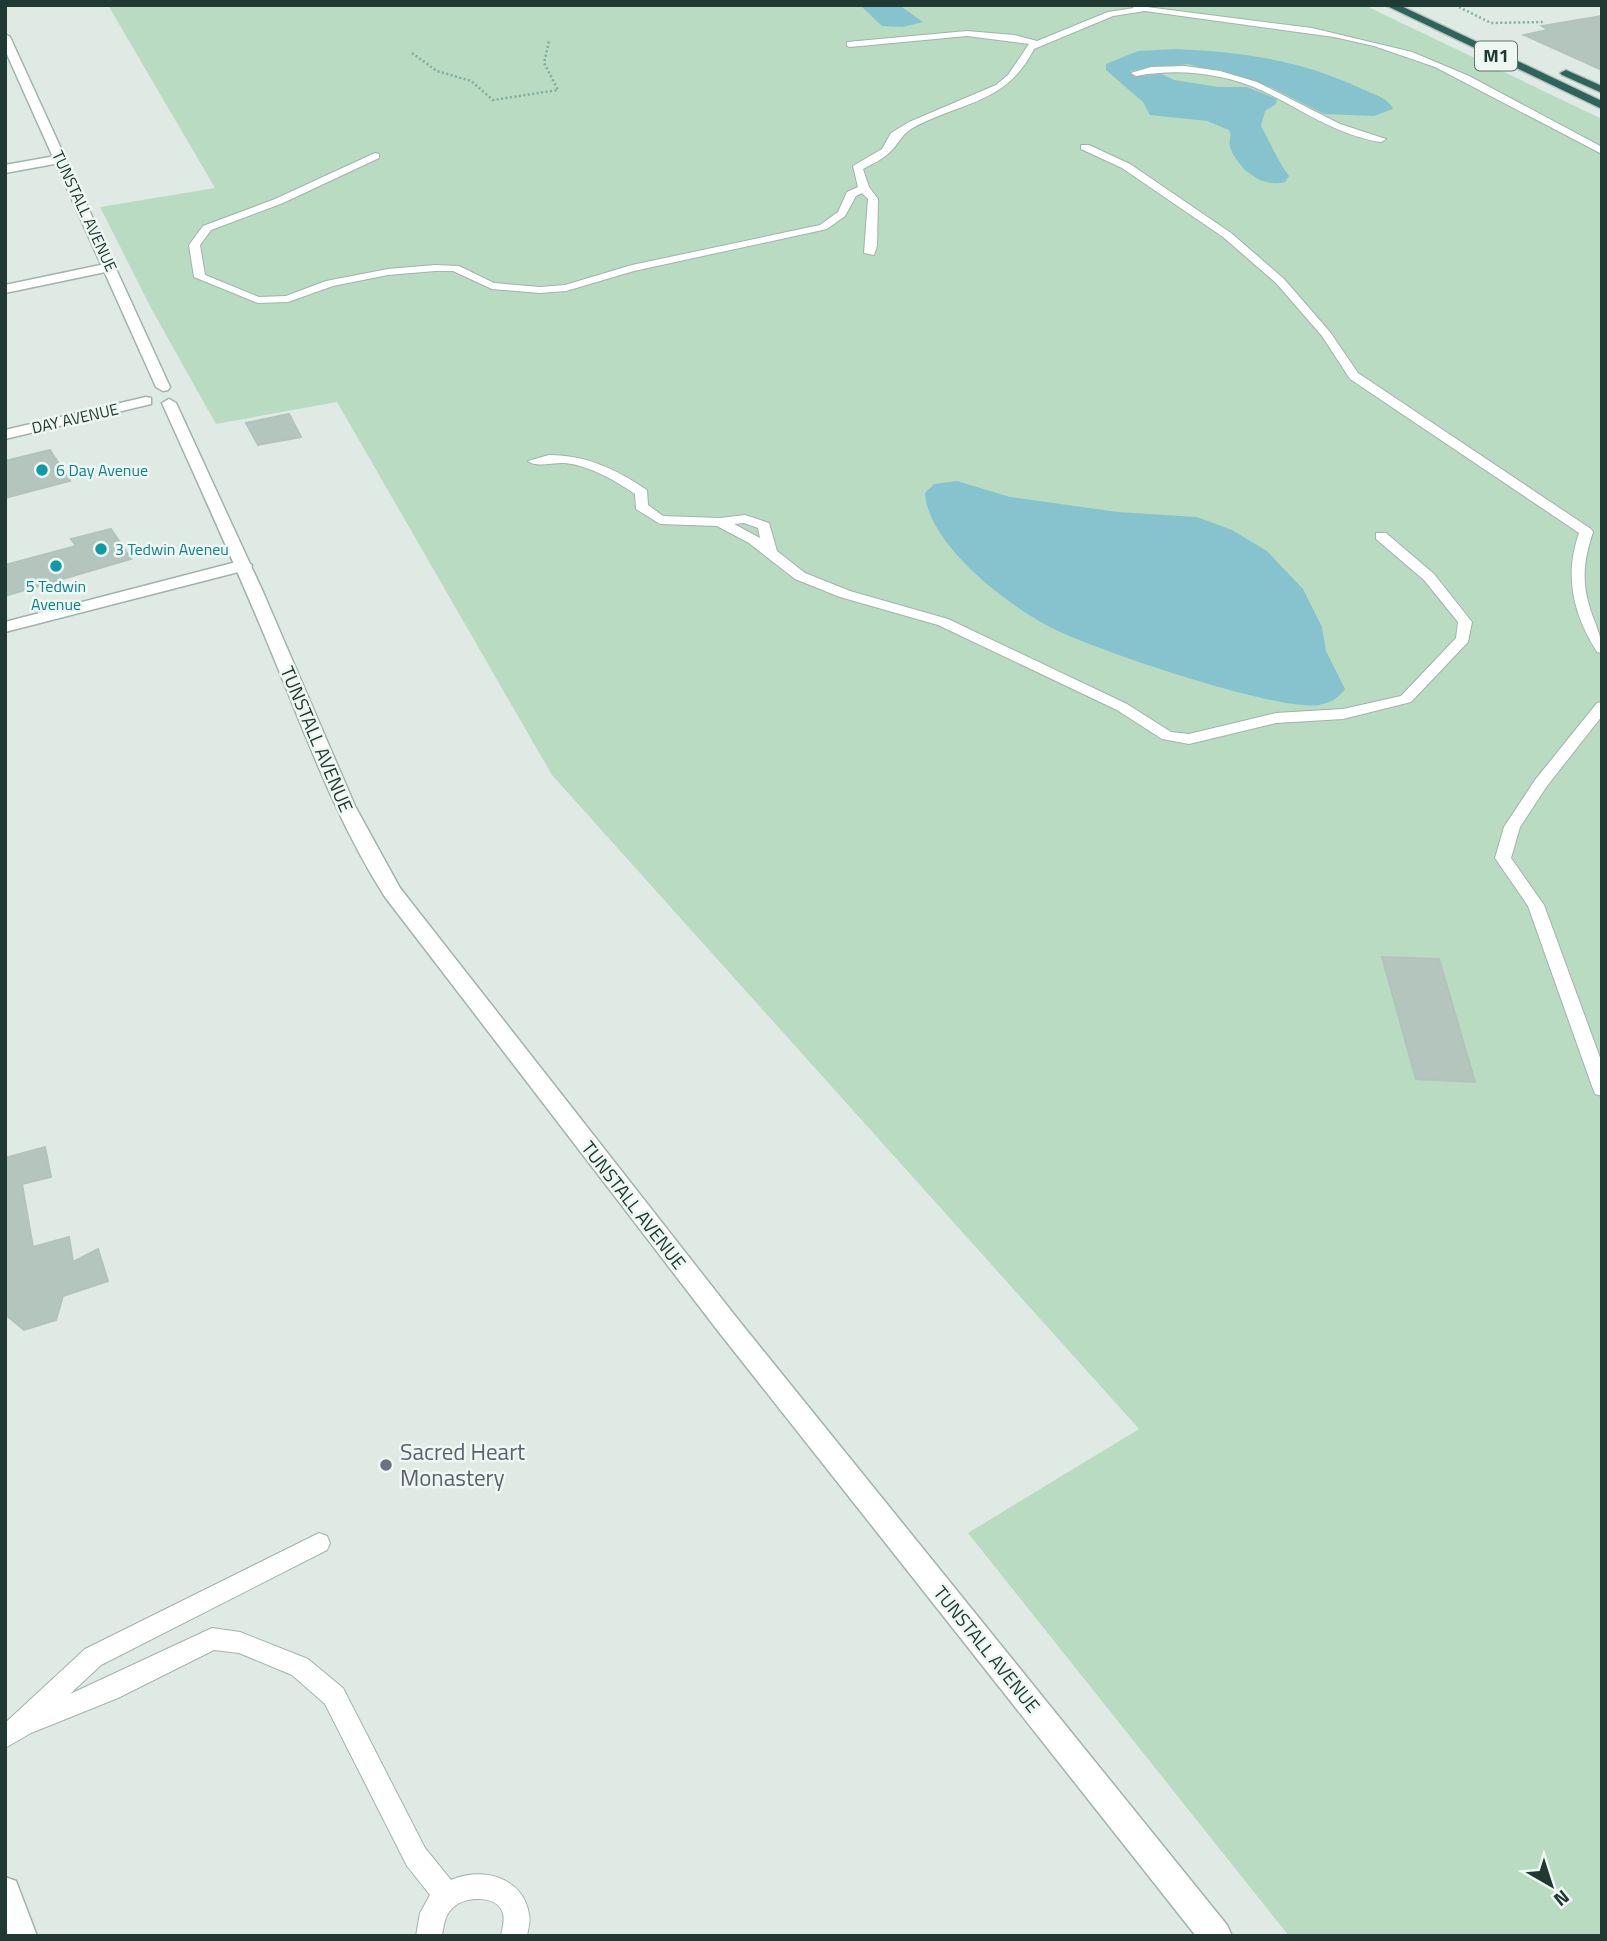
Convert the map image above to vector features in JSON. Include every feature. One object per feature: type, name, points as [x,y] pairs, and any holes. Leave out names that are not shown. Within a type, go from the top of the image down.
[{"type":"highway","name":"M1","points":[[1390,5],[1602,106]]},
{"type":"highway","points":[[1554,68],[1602,90]]},
{"type":"street","name":"TUNSTALL AVENUE","points":[[5,37],[110,267],[173,393],[344,805],[369,857],[391,892],[727,1324],[1216,1936]]},
{"type":"street","points":[[5,169],[61,159]]},
{"type":"street","points":[[5,289],[110,267]]},
{"type":"street","name":"DAY AVENUE","points":[[5,435],[146,401],[146,392],[173,393]]},
{"type":"street","points":[[5,627],[244,565]]},
{"type":"street","points":[[5,1892],[22,1936]]},
{"type":"lane","points":[[870,253],[874,239],[869,213],[873,199],[864,188],[857,168],[888,151],[894,144],[895,135],[924,118],[988,96],[1024,60],[1030,47],[1111,14],[1162,5]]},
{"type":"lane","points":[[1139,7],[1301,28],[1419,55],[1456,71],[1541,122],[1602,151]]},
{"type":"lane","points":[[850,44],[945,33],[986,34],[1038,44]]},
{"type":"lane","points":[[1136,73],[1184,67],[1247,83],[1271,92],[1347,131],[1381,139]]},
{"type":"lane","points":[[1085,147],[1126,166],[1227,235],[1280,281],[1326,334],[1354,376],[1586,532],[1574,575],[1589,626],[1602,649]]},
{"type":"lane","points":[[375,156],[279,201],[207,228],[194,245],[200,277],[258,300],[288,299],[330,283],[388,272],[435,268],[455,268],[492,286],[540,290],[565,288],[632,268],[823,227],[841,217],[850,204],[851,194],[864,188]]},
{"type":"lane","points":[[534,461],[568,457],[624,479],[642,493],[641,506],[660,520],[720,522],[769,551],[800,576],[845,594],[943,622],[1122,707],[1167,736],[1189,739],[1276,718],[1356,711],[1406,699],[1423,682],[1463,639],[1465,622],[1429,578],[1381,536]]},
{"type":"lane","points":[[1602,706],[1541,783],[1512,827],[1503,858],[1536,905],[1602,1089]]},
{"type":"lane","points":[[14,1731],[93,1657],[319,1543]]},
{"type":"lane","points":[[14,1731],[110,1690],[212,1639],[252,1648],[300,1667],[334,1696],[416,1857],[447,1895]]},
{"type":"lane","points":[[429,1936],[429,1925],[435,1909],[447,1895],[463,1886],[480,1884],[496,1887],[508,1898],[516,1912],[514,1936]]},
{"type":"path","points":[[1455,5],[1491,23],[1543,22]]},
{"type":"path","points":[[412,53],[437,71],[471,81],[488,98],[499,101],[558,90],[543,66],[543,56],[549,41]]},
{"type":"green space","points":[[108,5],[1364,5],[1602,119],[1602,1936],[1289,1936],[968,1533],[1139,1429],[552,775],[337,402],[216,424],[151,308],[100,207],[215,188]]},
{"type":"water","points":[[860,5],[899,5],[923,22],[903,27],[882,26]]},
{"type":"water","points":[[1176,49],[1225,52],[1294,64],[1376,95],[1388,102],[1393,109],[1374,116],[1324,114],[1270,87],[1188,64],[1130,71],[1143,76],[1162,74],[1174,80],[1218,87],[1247,87],[1277,99],[1276,104],[1265,111],[1261,126],[1289,176],[1285,182],[1260,180],[1246,171],[1235,158],[1230,147],[1229,130],[1207,121],[1150,115],[1143,102],[1106,70],[1106,64],[1138,51]]},
{"type":"water","points":[[957,481],[1010,497],[1118,512],[1197,517],[1232,530],[1267,551],[1303,589],[1322,627],[1326,651],[1345,689],[1334,700],[1319,705],[1297,705],[1265,699],[1141,663],[1048,626],[991,587],[954,551],[939,532],[929,512],[925,493],[934,484]]},
{"type":"building","points":[[1602,16],[1602,70],[1524,35],[1548,30],[1542,26]]},
{"type":"building","points":[[289,414],[301,437],[258,445],[246,423]]},
{"type":"building","name":"6 Day Avenue","points":[[50,450],[70,481],[5,498],[5,461]]},
{"type":"building","points":[[111,529],[131,559],[5,596],[5,565],[76,546],[71,539]]},
{"type":"building","points":[[1382,957],[1439,959],[1475,1082],[1416,1079]]},
{"type":"building","points":[[45,1147],[51,1177],[22,1184],[33,1247],[69,1237],[73,1262],[98,1249],[108,1281],[63,1296],[56,1320],[24,1330],[5,1314],[5,1158]]},
{"type":"place","name":"6 Day Avenue","points":[[42,470]]},
{"type":"place","name":"3 Tedwin Aveneu","points":[[101,549]]},
{"type":"place","name":"5 Tedwin Avenue","points":[[56,566]]},
{"type":"place","name":"Sacred Heart Monastery","points":[[386,1465]]}]
